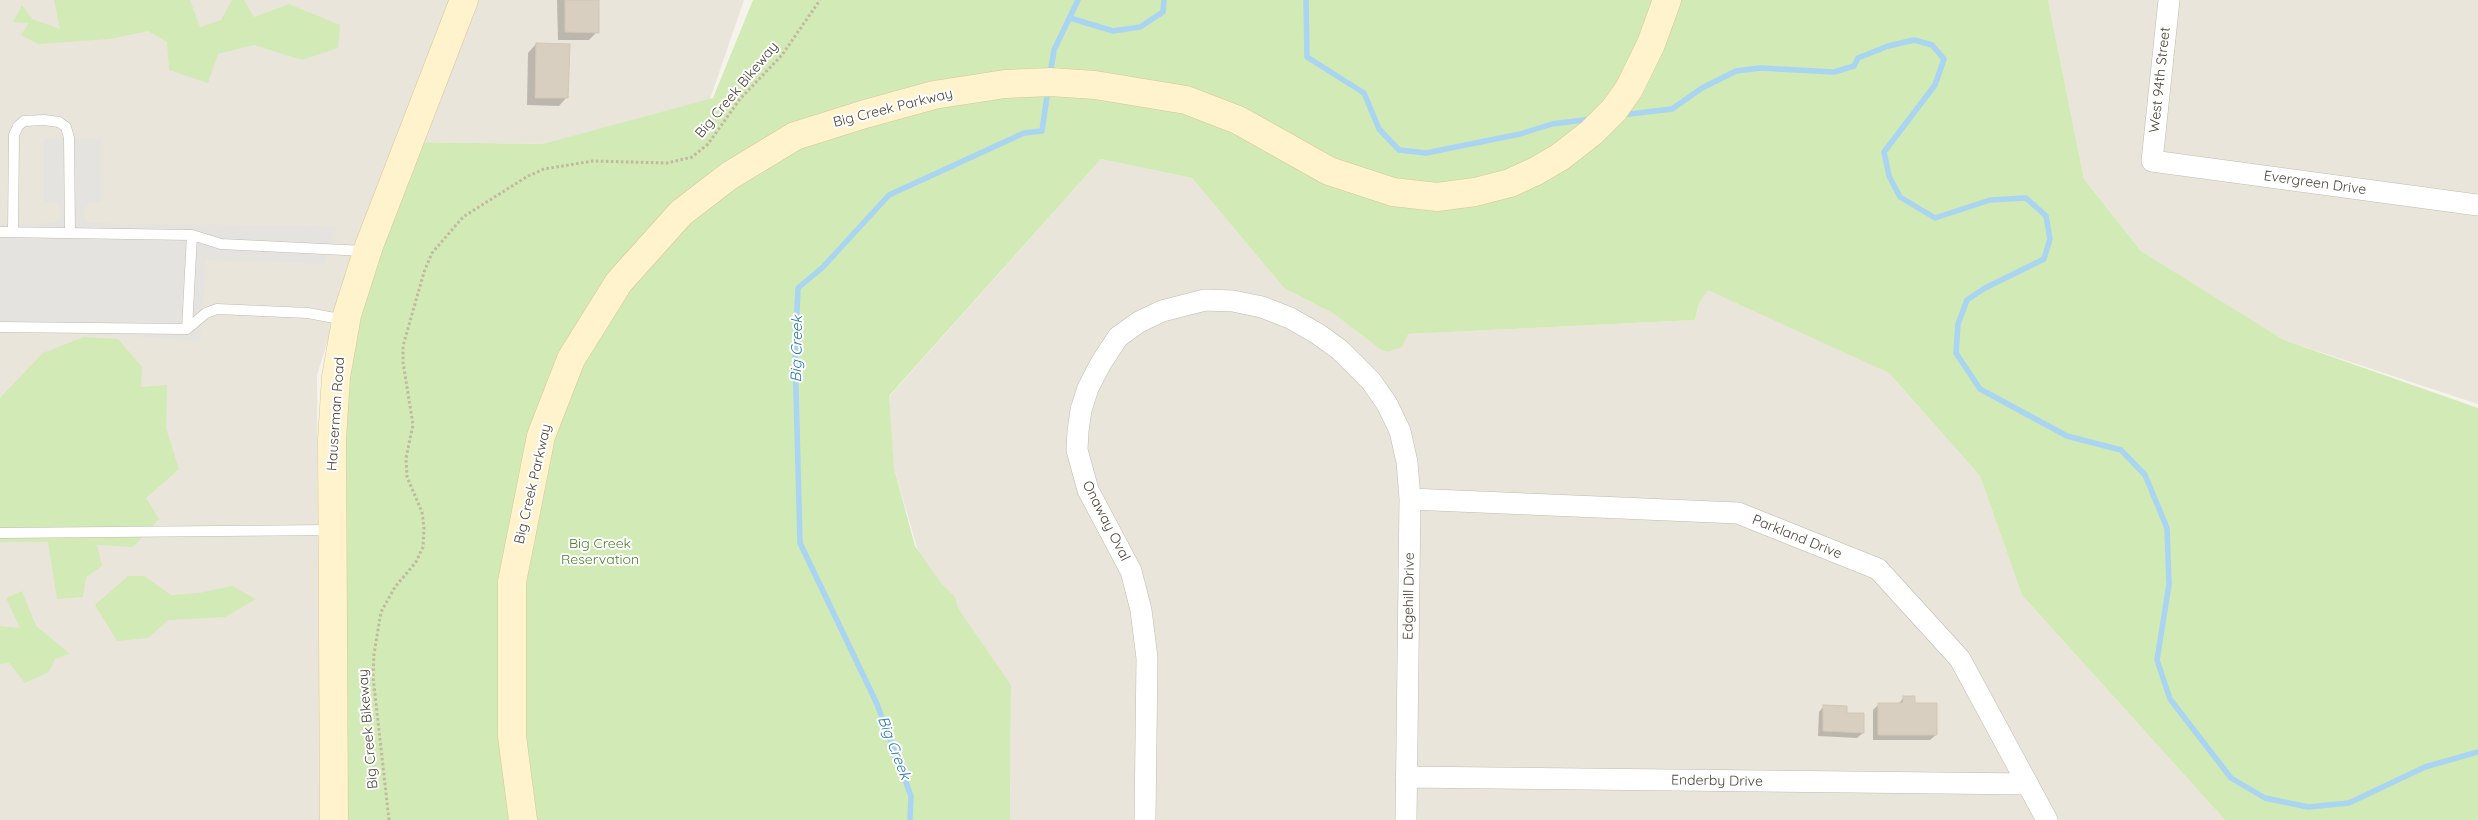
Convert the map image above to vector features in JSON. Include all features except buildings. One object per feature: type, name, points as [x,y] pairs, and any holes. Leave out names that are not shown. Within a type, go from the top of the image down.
[{"type":"street","name":"Hauserman Road","points":[[334,820],[332,440],[336,377],[346,320],[367,251],[464,0]]},
{"type":"street","name":"Big Creek Parkway","points":[[523,820],[512,736],[512,582],[541,436],[571,359],[619,282],[681,213],[729,176],[795,136],[934,96],[1005,84],[1050,82],[1095,85],[1186,100],[1238,120],[1329,171],[1393,192],[1437,196],[1475,192],[1510,183],[1560,157],[1592,132],[1614,110],[1629,90],[1652,44],[1667,0]]},
{"type":"street","name":"West 94th Street","points":[[2152,161],[2169,0]]},
{"type":"street","name":"Evergreen Drive","points":[[2152,161],[2478,205]]},
{"type":"street","name":"Onaway Oval","points":[[1145,820],[1147,658],[1141,610],[1131,571],[1088,490],[1078,450],[1081,410],[1101,363],[1118,337],[1139,322],[1162,311],[1205,300],[1233,301],[1262,307],[1290,318],[1318,334],[1340,350],[1371,381]]},
{"type":"street","name":"Edgehill Drive","points":[[1371,381],[1388,404],[1400,431],[1407,462],[1410,499],[1406,820]]},
{"type":"street","name":"Parkland Drive","points":[[1410,499],[1738,513],[1878,569],[1960,659],[2047,820]]},
{"type":"street","name":"Enderby Drive","points":[[1406,777],[2028,784]]},
{"type":"lane","points":[[13,232],[14,135],[18,126],[24,121],[44,120],[58,122],[66,128],[70,138],[70,233]]},
{"type":"lane","points":[[0,232],[192,234],[221,244],[367,251]]},
{"type":"lane","points":[[187,329],[192,234]]},
{"type":"lane","points":[[0,327],[187,329],[206,313],[217,309],[308,313],[346,320]]},
{"type":"lane","points":[[0,533],[332,530]]},
{"type":"path","name":"Big Creek Bikeway","points":[[389,820],[373,677],[374,654],[381,612],[396,587],[416,562],[423,547],[424,528],[422,512],[407,477],[406,458],[413,425],[403,362],[403,346],[424,272],[432,253],[463,217],[528,176],[544,169],[593,161],[667,163],[692,157],[708,144],[740,99],[782,55],[820,0]]},
{"type":"shaded area","points":[[0,0],[744,0],[694,146],[409,142],[374,193],[317,375],[320,820],[0,820]]},
{"type":"shaded area","points":[[2048,0],[2478,0],[2478,404],[2284,340],[2141,251],[2084,179]]},
{"type":"shaded area","points":[[44,138],[101,139],[102,203],[90,203],[84,209],[83,216],[87,223],[337,226],[323,264],[206,260],[200,341],[89,333],[0,332],[0,225],[54,223],[61,217],[62,210],[57,204],[44,202]]},
{"type":"shaded area","points":[[1101,159],[1192,178],[1284,288],[1334,314],[1380,349],[1387,352],[1407,334],[1695,320],[1699,303],[1710,286],[1889,373],[1980,476],[2022,595],[2225,820],[1010,820],[1011,685],[918,551],[894,468],[888,398]]},
{"type":"green space","points":[[54,0],[190,0],[200,27],[221,20],[232,0],[244,0],[254,17],[289,4],[340,25],[338,48],[302,60],[254,45],[218,54],[208,83],[169,70],[167,42],[148,31],[110,39],[38,44],[21,35],[29,23],[13,22],[22,5],[32,19],[60,29]]},
{"type":"green space","name":"Big Creek Reservation","points":[[753,0],[2048,0],[2084,179],[2141,251],[2284,340],[2478,408],[2478,820],[2225,820],[2022,595],[1980,476],[1889,373],[1708,290],[1699,303],[1695,320],[1408,334],[1402,347],[1387,352],[1380,349],[1334,314],[1284,288],[1192,178],[1101,159],[889,396],[894,468],[915,546],[941,583],[955,597],[958,608],[1011,685],[1010,820],[336,820],[327,345],[409,142],[543,144],[713,98]]},
{"type":"green space","points":[[84,337],[118,339],[142,367],[141,387],[167,385],[166,428],[179,469],[146,498],[159,519],[133,547],[97,545],[102,566],[86,577],[83,597],[57,599],[48,542],[0,542],[0,398],[43,353]]},
{"type":"green space","points":[[128,576],[144,576],[171,595],[199,593],[232,586],[256,599],[225,617],[168,620],[148,638],[117,641],[95,605]]},
{"type":"green space","points":[[22,591],[36,626],[70,654],[55,659],[49,672],[25,683],[9,663],[0,664],[0,626],[20,628],[6,598]]},
{"type":"waterway","name":"Big Creek","points":[[1050,75],[1054,50],[1078,0]]},
{"type":"waterway","points":[[1070,18],[1113,31],[1140,27],[1163,12],[1164,0]]},
{"type":"waterway","points":[[1306,0],[1307,57],[1364,93],[1379,129],[1399,150],[1426,153],[1520,134],[1552,124],[1591,119]]},
{"type":"waterway","points":[[1621,115],[1672,109],[1702,88],[1736,71],[1760,68],[1834,72],[1854,66],[1858,58],[1888,46],[1914,40],[1932,45],[1944,59],[1935,85],[1884,152],[1889,176],[1900,197],[1935,218],[1990,200],[2026,198],[2046,216],[2050,239],[2044,259],[1985,288],[1967,300],[1958,324],[1956,353],[1980,389],[2067,436],[2121,450],[2145,475],[2167,528],[2169,584],[2157,660],[2170,699],[2231,778],[2265,798],[2308,807],[2349,803],[2425,767],[2478,752]]},
{"type":"waterway","name":"Big Creek","points":[[910,820],[911,796],[877,704],[800,543],[795,353],[798,288],[823,267],[889,195],[1024,133],[1042,131],[1048,89]]}]
